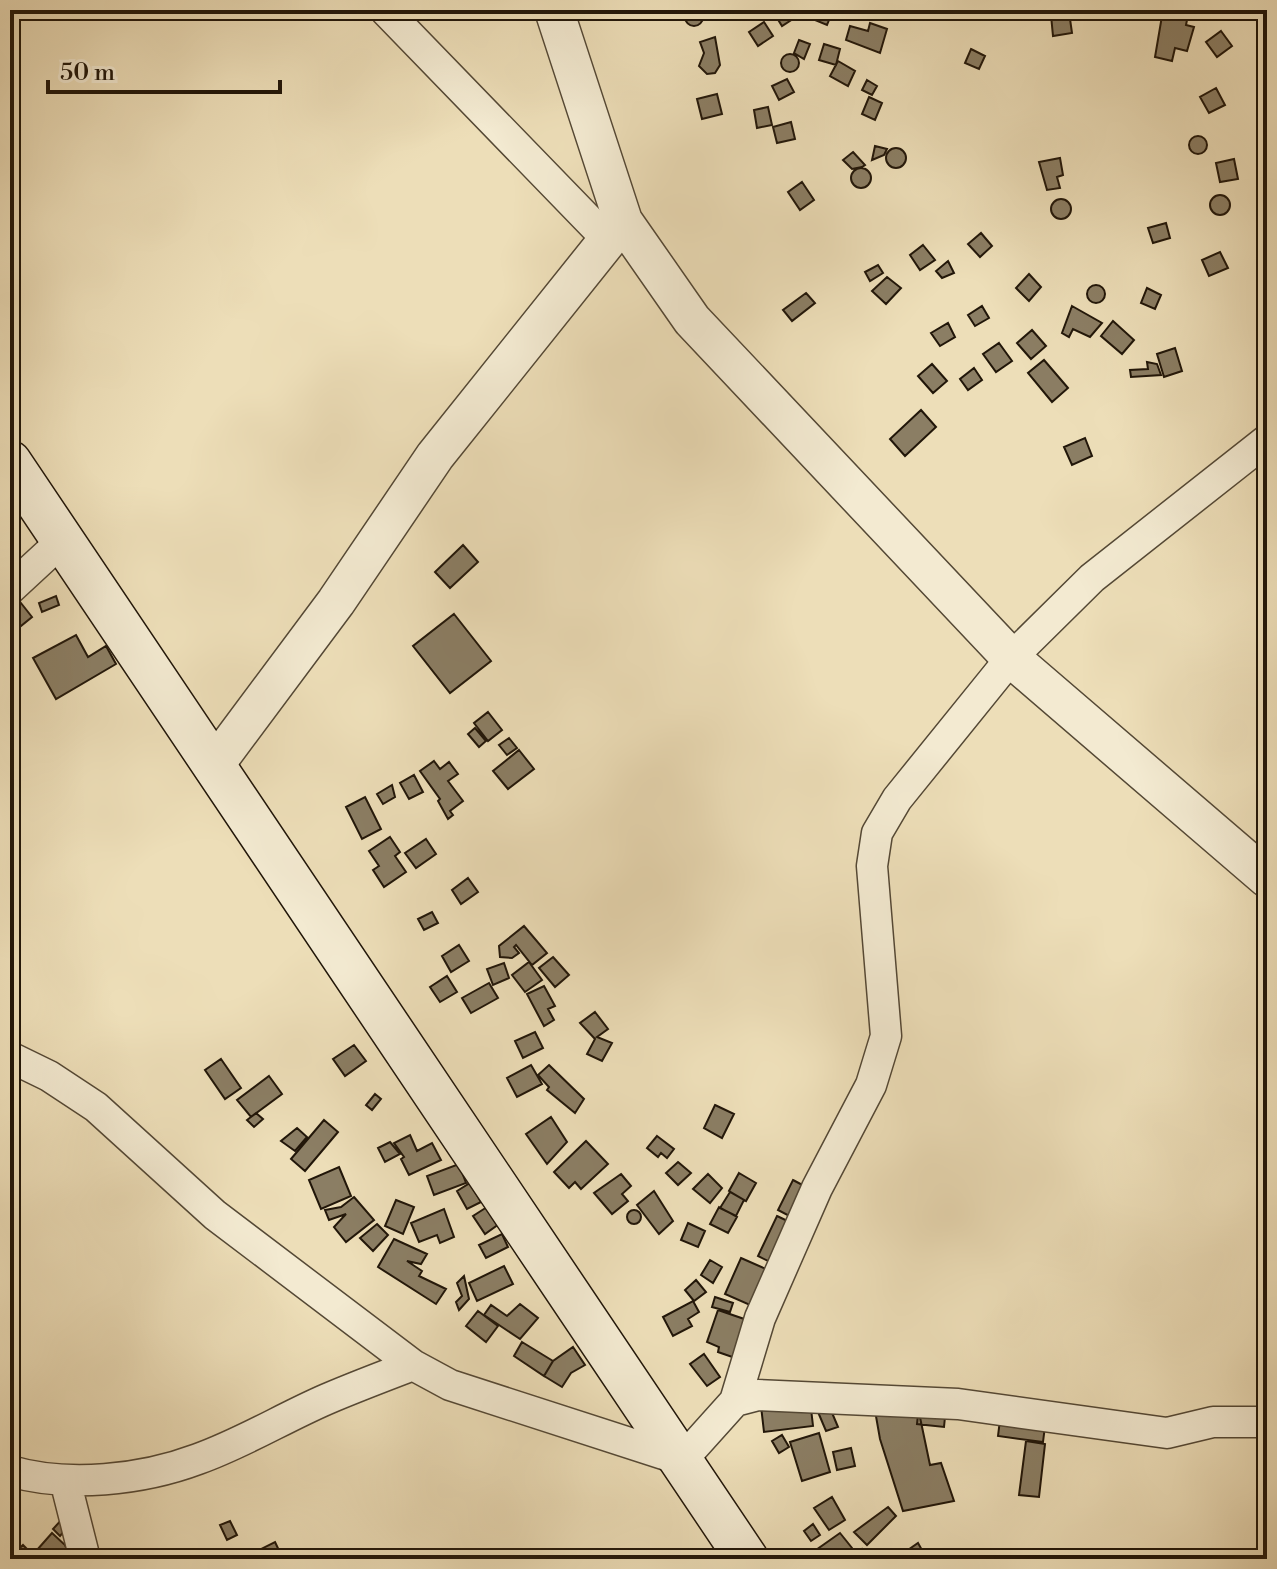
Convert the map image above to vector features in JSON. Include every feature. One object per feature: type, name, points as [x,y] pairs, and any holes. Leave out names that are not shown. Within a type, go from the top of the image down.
[{"type":"main road","points":[[10,462],[747,1559]]},
{"type":"street","points":[[385,10],[615,230],[692,320],[1011,658],[1267,878]]},
{"type":"street","points":[[554,10],[615,230]]},
{"type":"street","points":[[213,767],[336,602],[435,456],[615,230]]},
{"type":"street","points":[[10,1057],[49,1076],[96,1107],[215,1215],[413,1365],[450,1385],[682,1460],[735,1401],[760,1318],[817,1188],[871,1085],[886,1036],[872,866],[877,833],[897,799],[1011,658],[1092,578],[1267,440]]},
{"type":"street","points":[[10,589],[63,540]]},
{"type":"street","points":[[10,1471],[31,1477],[65,1480],[126,1476],[196,1460],[325,1400],[413,1365]]},
{"type":"street","points":[[735,1401],[758,1395],[958,1404],[1167,1433],[1213,1422],[1267,1422]]},
{"type":"street","points":[[65,1480],[85,1559]]},
{"type":"building","points":[[694,8],[703,17],[694,26],[685,17]]},
{"type":"building","points":[[712,10],[728,10],[717,19]]},
{"type":"building","points":[[792,10],[796,17],[782,26],[774,13]]},
{"type":"building","points":[[813,10],[833,10],[827,25],[810,18]]},
{"type":"building","points":[[893,10],[910,10],[910,13],[894,15]]},
{"type":"building","points":[[1163,10],[1180,11],[1179,18],[1187,20],[1186,25],[1194,27],[1187,51],[1175,48],[1172,61],[1155,57]]},
{"type":"building","points":[[1069,12],[1072,33],[1053,36],[1051,15]]},
{"type":"building","points":[[764,22],[773,36],[758,46],[749,32]]},
{"type":"building","points":[[870,23],[887,29],[880,53],[846,40],[850,26],[868,31]]},
{"type":"building","points":[[1221,31],[1232,46],[1217,57],[1206,42]]},
{"type":"building","points":[[715,37],[720,65],[715,73],[707,74],[699,66],[704,53],[700,42]]},
{"type":"building","points":[[799,40],[810,44],[804,59],[794,53]]},
{"type":"building","points":[[824,44],[840,49],[836,65],[819,60]]},
{"type":"building","points":[[971,49],[985,56],[979,69],[965,63]]},
{"type":"building","points":[[786,54],[794,54],[799,63],[797,70],[786,72],[781,67],[781,59]]},
{"type":"building","points":[[838,61],[855,71],[848,86],[830,76]]},
{"type":"building","points":[[787,79],[794,92],[779,100],[772,86]]},
{"type":"building","points":[[867,80],[877,86],[872,95],[862,90]]},
{"type":"building","points":[[1216,88],[1225,105],[1209,113],[1200,97]]},
{"type":"building","points":[[717,94],[722,114],[702,119],[697,99]]},
{"type":"building","points":[[869,97],[882,103],[875,120],[862,114]]},
{"type":"building","points":[[768,107],[772,125],[757,128],[754,110]]},
{"type":"building","points":[[791,122],[795,139],[777,143],[773,127]]},
{"type":"building","points":[[1194,136],[1202,136],[1207,145],[1205,152],[1194,154],[1189,149],[1189,141]]},
{"type":"building","points":[[875,146],[887,149],[884,155],[872,160]]},
{"type":"building","points":[[896,148],[903,151],[906,158],[903,165],[896,168],[889,165],[886,158],[889,151]]},
{"type":"building","points":[[853,152],[865,165],[852,169],[843,160]]},
{"type":"building","points":[[1060,158],[1063,175],[1057,177],[1060,188],[1047,190],[1039,162]]},
{"type":"building","points":[[1234,159],[1238,179],[1220,182],[1216,163]]},
{"type":"building","points":[[857,168],[865,168],[871,178],[865,188],[857,188],[851,182],[851,174]]},
{"type":"building","points":[[802,182],[814,200],[800,210],[788,192]]},
{"type":"building","points":[[1220,195],[1227,198],[1230,205],[1227,212],[1220,215],[1213,212],[1210,205],[1213,198]]},
{"type":"building","points":[[1061,199],[1068,202],[1071,209],[1068,216],[1061,219],[1054,216],[1051,209],[1054,202]]},
{"type":"building","points":[[1166,223],[1170,238],[1153,243],[1148,228]]},
{"type":"building","points":[[981,233],[992,246],[980,257],[968,244]]},
{"type":"building","points":[[923,245],[935,260],[920,270],[910,255]]},
{"type":"building","points":[[1220,252],[1228,268],[1209,276],[1202,260]]},
{"type":"building","points":[[948,261],[954,273],[942,278],[936,271]]},
{"type":"building","points":[[878,265],[883,273],[870,281],[865,272]]},
{"type":"building","points":[[1029,274],[1041,287],[1029,301],[1016,288]]},
{"type":"building","points":[[887,277],[901,288],[886,304],[872,291]]},
{"type":"building","points":[[1092,285],[1100,285],[1105,294],[1103,301],[1092,303],[1087,298],[1087,290]]},
{"type":"building","points":[[1147,288],[1161,295],[1155,309],[1141,303]]},
{"type":"building","points":[[806,293],[815,303],[792,321],[783,310]]},
{"type":"building","points":[[982,306],[989,318],[975,326],[968,315]]},
{"type":"building","points":[[1072,306],[1102,323],[1090,337],[1073,329],[1069,337],[1062,333]]},
{"type":"building","points":[[1113,321],[1134,340],[1122,354],[1101,336]]},
{"type":"building","points":[[948,323],[955,337],[940,346],[931,333]]},
{"type":"building","points":[[1032,330],[1046,346],[1031,359],[1017,343]]},
{"type":"building","points":[[999,343],[1012,361],[996,372],[983,354]]},
{"type":"building","points":[[1175,348],[1182,371],[1164,377],[1157,354]]},
{"type":"building","points":[[1044,360],[1068,388],[1052,402],[1028,373]]},
{"type":"building","points":[[1147,362],[1157,364],[1161,375],[1131,377],[1130,370],[1148,369]]},
{"type":"building","points":[[932,364],[947,381],[933,393],[918,376]]},
{"type":"building","points":[[974,368],[982,380],[968,390],[960,379]]},
{"type":"building","points":[[921,410],[936,427],[905,456],[890,439]]},
{"type":"building","points":[[1085,438],[1092,456],[1072,465],[1064,447]]},
{"type":"building","points":[[463,545],[478,562],[450,588],[435,572]]},
{"type":"building","points":[[56,596],[59,605],[42,612],[39,603]]},
{"type":"building","points":[[17,598],[32,617],[16,630],[10,622],[10,603]]},
{"type":"building","points":[[454,614],[491,661],[450,693],[413,646]]},
{"type":"building","points":[[76,635],[88,657],[106,646],[116,664],[56,699],[33,658]]},
{"type":"building","points":[[488,712],[502,730],[488,741],[474,723]]},
{"type":"building","points":[[475,728],[486,741],[479,747],[468,734]]},
{"type":"building","points":[[509,738],[517,748],[507,755],[499,745]]},
{"type":"building","points":[[519,750],[534,769],[508,789],[493,771]]},
{"type":"building","points":[[434,761],[440,769],[449,762],[458,774],[448,781],[463,801],[450,811],[453,815],[448,819],[438,801],[440,799],[420,771]]},
{"type":"building","points":[[414,775],[423,792],[409,799],[400,783]]},
{"type":"building","points":[[392,785],[395,797],[383,804],[377,794]]},
{"type":"building","points":[[365,797],[381,829],[362,839],[346,807]]},
{"type":"building","points":[[390,837],[400,852],[395,856],[406,872],[384,887],[373,870],[379,866],[369,851]]},
{"type":"building","points":[[426,839],[436,854],[416,868],[405,853]]},
{"type":"building","points":[[468,878],[478,892],[461,904],[452,890]]},
{"type":"building","points":[[432,912],[438,923],[424,930],[418,919]]},
{"type":"building","points":[[524,926],[547,953],[532,965],[516,945],[514,947],[519,953],[512,958],[500,957],[499,946]]},
{"type":"building","points":[[459,945],[469,961],[451,972],[442,956]]},
{"type":"building","points":[[553,957],[569,975],[555,987],[539,968]]},
{"type":"building","points":[[529,962],[542,980],[525,992],[512,975]]},
{"type":"building","points":[[504,963],[509,978],[493,985],[487,969]]},
{"type":"building","points":[[447,976],[457,992],[440,1002],[430,987]]},
{"type":"building","points":[[489,983],[498,998],[471,1013],[462,998]]},
{"type":"building","points":[[544,986],[555,1006],[548,1009],[554,1020],[544,1026],[527,994]]},
{"type":"building","points":[[595,1012],[608,1029],[597,1037],[612,1043],[602,1061],[587,1054],[595,1039],[580,1023]]},
{"type":"building","points":[[535,1032],[543,1048],[523,1058],[515,1041]]},
{"type":"building","points":[[354,1045],[366,1061],[345,1076],[333,1059]]},
{"type":"building","points":[[221,1059],[241,1088],[225,1099],[205,1070]]},
{"type":"building","points":[[531,1065],[542,1084],[517,1097],[507,1078]]},
{"type":"building","points":[[549,1065],[584,1099],[575,1113],[547,1090],[549,1087],[538,1075]]},
{"type":"building","points":[[269,1076],[282,1094],[251,1117],[237,1100]]},
{"type":"building","points":[[375,1094],[381,1099],[372,1110],[366,1105]]},
{"type":"building","points":[[715,1105],[734,1114],[722,1138],[704,1128]]},
{"type":"building","points":[[256,1113],[263,1119],[254,1127],[247,1120]]},
{"type":"building","points":[[551,1117],[567,1142],[547,1164],[526,1134]]},
{"type":"building","points":[[324,1120],[338,1132],[305,1171],[291,1159]]},
{"type":"building","points":[[297,1128],[307,1137],[295,1151],[281,1141]]},
{"type":"building","points":[[410,1135],[417,1151],[432,1143],[441,1160],[409,1175],[401,1159],[404,1157],[394,1143]]},
{"type":"building","points":[[657,1136],[674,1149],[667,1158],[661,1153],[658,1157],[647,1148]]},
{"type":"building","points":[[586,1141],[608,1164],[581,1189],[575,1182],[569,1188],[554,1172]]},
{"type":"building","points":[[390,1142],[400,1154],[385,1162],[378,1148]]},
{"type":"building","points":[[678,1162],[691,1173],[678,1185],[666,1173]]},
{"type":"building","points":[[459,1164],[466,1183],[434,1195],[427,1176]]},
{"type":"building","points":[[339,1167],[351,1196],[321,1209],[309,1180]]},
{"type":"building","points":[[739,1173],[756,1183],[746,1201],[729,1191]]},
{"type":"building","points":[[621,1174],[631,1186],[622,1194],[628,1201],[612,1214],[594,1193]]},
{"type":"building","points":[[708,1174],[722,1188],[710,1203],[693,1189]]},
{"type":"building","points":[[793,1180],[810,1189],[795,1219],[778,1210]]},
{"type":"building","points":[[470,1183],[481,1202],[467,1209],[457,1191]]},
{"type":"building","points":[[654,1191],[673,1221],[659,1234],[637,1205]]},
{"type":"building","points":[[730,1192],[744,1200],[736,1216],[720,1208]]},
{"type":"building","points":[[354,1197],[374,1220],[346,1242],[334,1227],[346,1214],[329,1220],[325,1210],[341,1207]]},
{"type":"building","points":[[396,1200],[414,1207],[403,1234],[385,1226]]},
{"type":"building","points":[[487,1207],[499,1224],[485,1234],[473,1216]]},
{"type":"building","points":[[719,1207],[737,1217],[728,1233],[710,1224]]},
{"type":"building","points":[[444,1209],[454,1237],[440,1243],[437,1235],[419,1242],[411,1223]]},
{"type":"building","points":[[634,1210],[641,1217],[634,1224],[627,1217]]},
{"type":"building","points":[[777,1216],[794,1224],[774,1264],[758,1256]]},
{"type":"building","points":[[688,1223],[705,1231],[698,1247],[681,1240]]},
{"type":"building","points":[[377,1224],[388,1235],[373,1251],[360,1238]]},
{"type":"building","points":[[502,1234],[508,1247],[486,1258],[479,1245]]},
{"type":"building","points":[[394,1239],[427,1254],[421,1264],[407,1261],[422,1271],[419,1276],[446,1289],[436,1304],[378,1267]]},
{"type":"building","points":[[741,1258],[766,1269],[750,1305],[725,1294]]},
{"type":"building","points":[[710,1260],[722,1267],[713,1283],[701,1275]]},
{"type":"building","points":[[504,1266],[513,1284],[477,1301],[469,1283]]},
{"type":"building","points":[[464,1276],[469,1299],[459,1310],[456,1302],[462,1296],[457,1283]]},
{"type":"building","points":[[696,1280],[706,1292],[694,1301],[685,1290]]},
{"type":"building","points":[[715,1297],[733,1303],[730,1312],[712,1307]]},
{"type":"building","points":[[693,1301],[699,1312],[688,1319],[692,1326],[673,1336],[663,1317]]},
{"type":"building","points":[[520,1304],[538,1318],[520,1339],[484,1315],[491,1305],[507,1316]]},
{"type":"building","points":[[718,1310],[750,1321],[738,1359],[718,1352],[719,1347],[707,1342]]},
{"type":"building","points":[[478,1311],[498,1326],[486,1342],[466,1326]]},
{"type":"building","points":[[522,1342],[553,1361],[544,1376],[514,1356]]},
{"type":"building","points":[[573,1347],[585,1365],[571,1373],[562,1387],[544,1376],[553,1361]]},
{"type":"building","points":[[704,1354],[720,1377],[707,1386],[690,1364]]},
{"type":"building","points":[[810,1400],[813,1426],[764,1432],[761,1406]]},
{"type":"building","points":[[917,1403],[930,1465],[941,1463],[954,1501],[903,1511],[880,1439],[874,1405]]},
{"type":"building","points":[[919,1405],[946,1407],[944,1427],[917,1424]]},
{"type":"building","points":[[830,1408],[838,1427],[826,1431],[818,1412]]},
{"type":"building","points":[[1001,1412],[1046,1418],[1043,1442],[998,1436]]},
{"type":"building","points":[[819,1433],[830,1472],[802,1481],[790,1442]]},
{"type":"building","points":[[782,1435],[789,1447],[779,1453],[772,1441]]},
{"type":"building","points":[[1026,1441],[1045,1444],[1039,1497],[1019,1495]]},
{"type":"building","points":[[851,1448],[855,1466],[837,1470],[833,1452]]},
{"type":"building","points":[[832,1497],[845,1520],[829,1530],[814,1508]]},
{"type":"building","points":[[888,1507],[896,1516],[867,1545],[854,1532]]},
{"type":"building","points":[[65,1516],[72,1522],[60,1536],[53,1529]]},
{"type":"building","points":[[230,1521],[237,1535],[227,1540],[220,1525]]},
{"type":"building","points":[[813,1524],[820,1535],[811,1541],[804,1531]]},
{"type":"building","points":[[52,1533],[65,1545],[71,1559],[47,1559],[37,1550]]},
{"type":"building","points":[[840,1533],[852,1548],[843,1554],[846,1558],[823,1559],[816,1550]]},
{"type":"building","points":[[275,1542],[283,1559],[241,1559]]},
{"type":"building","points":[[918,1543],[927,1559],[895,1559]]},
{"type":"building","points":[[23,1545],[34,1556],[13,1559],[11,1556]]},
{"type":"building","points":[[862,1549],[869,1559],[848,1559],[853,1556]]}]
